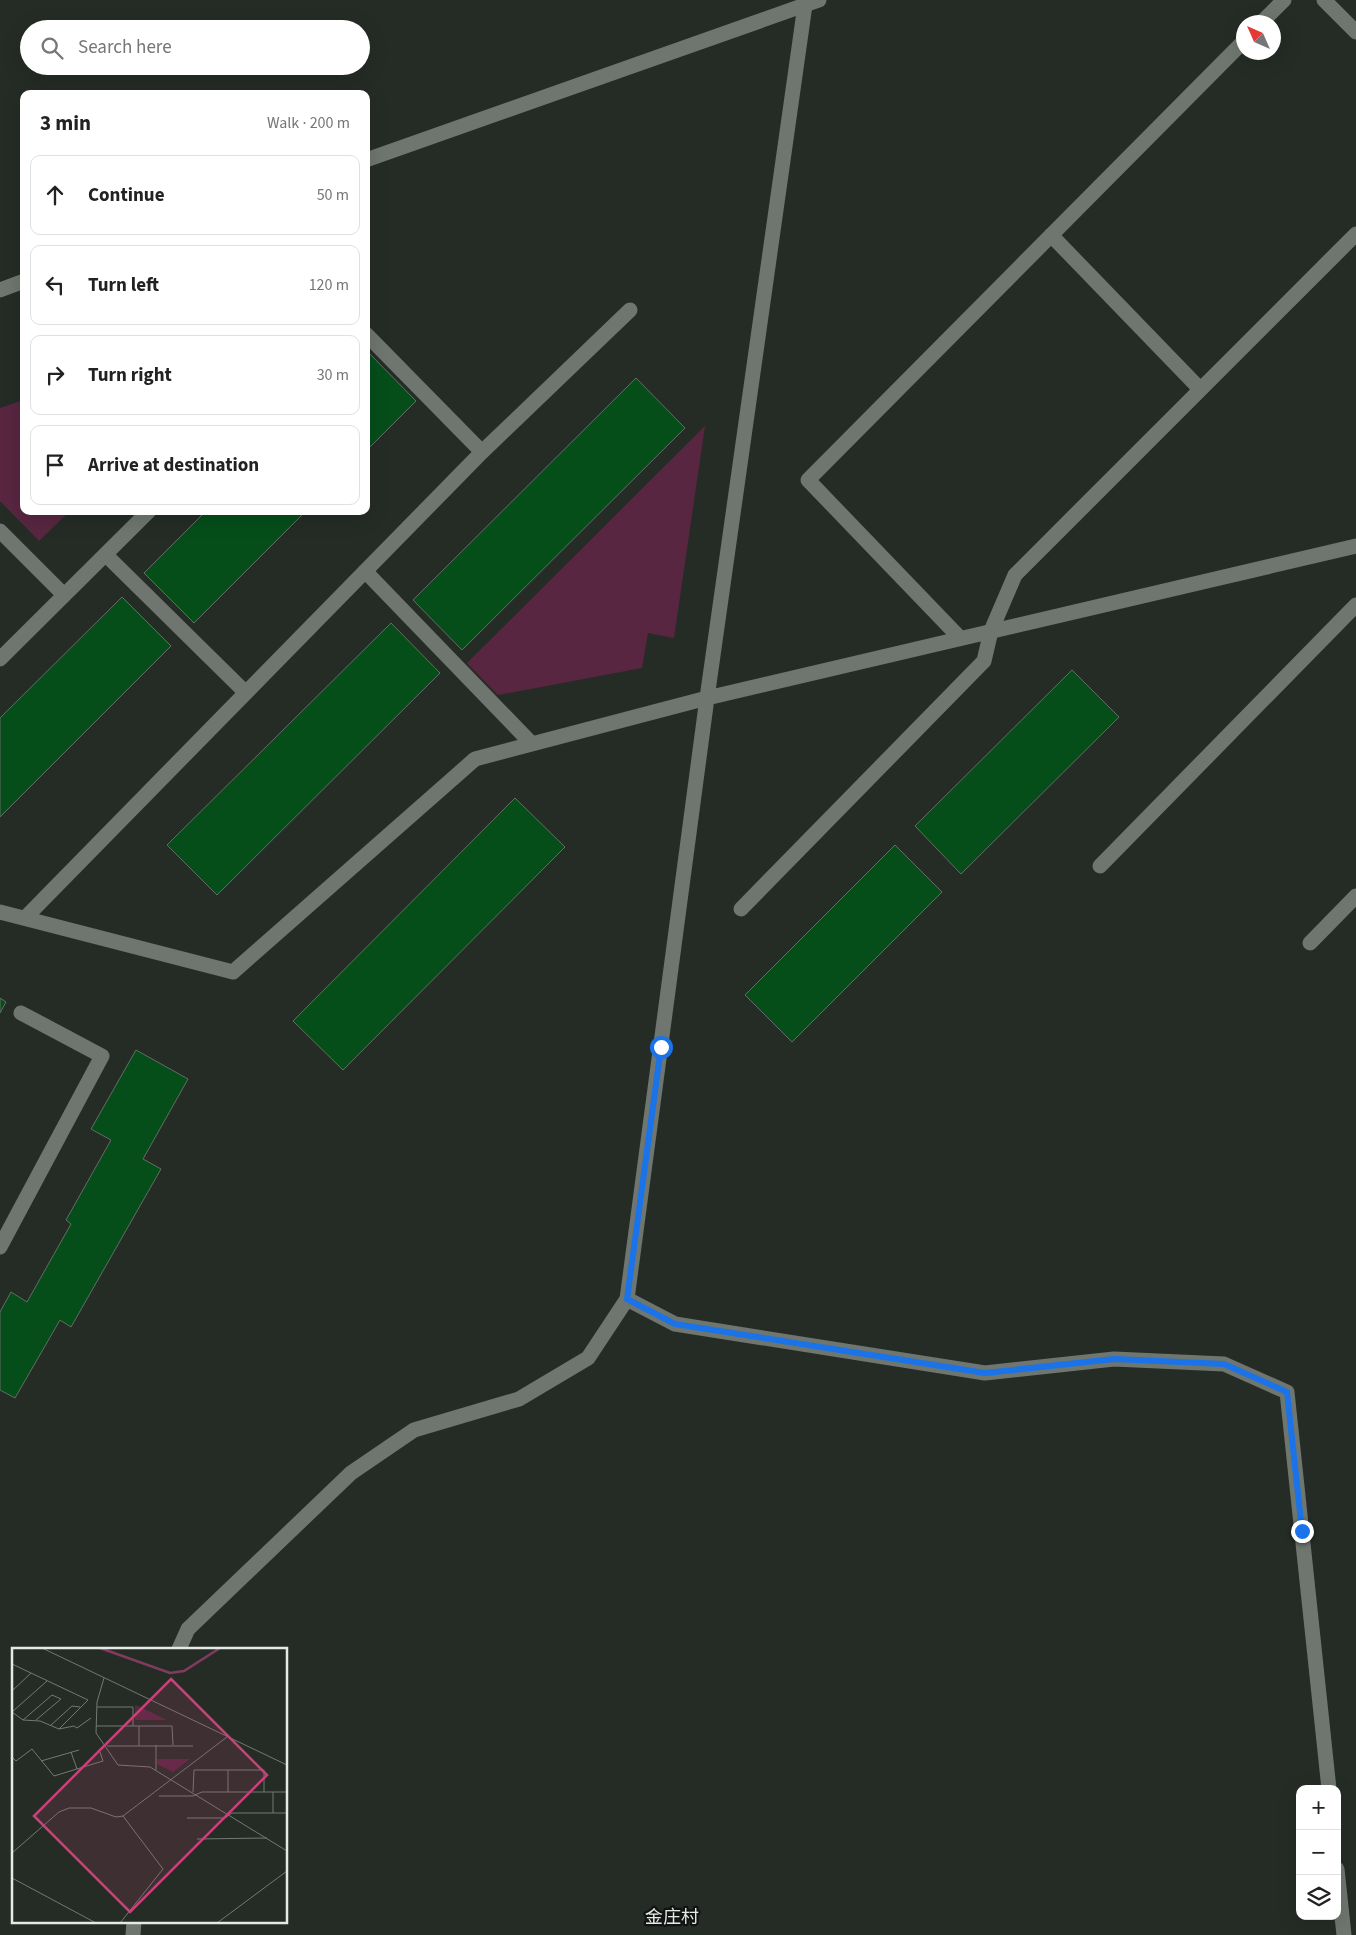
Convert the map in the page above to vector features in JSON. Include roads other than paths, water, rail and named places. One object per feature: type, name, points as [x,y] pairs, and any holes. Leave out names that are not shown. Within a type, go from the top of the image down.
[{"type":"street","points":[[1269,15],[1284,0]]},
{"type":"street","points":[[1324,0],[1356,32]]},
{"type":"street","points":[[179,1648],[188,1629],[351,1473],[414,1430],[519,1399],[588,1358],[627,1299],[707,698],[812,2],[370,159]]},
{"type":"street","points":[[960,638],[808,480],[1236,49]]},
{"type":"street","points":[[741,909],[984,661],[990,632],[1016,576],[1356,234]]},
{"type":"street","points":[[1051,235],[1200,389]]},
{"type":"street","points":[[0,290],[20,283]]},
{"type":"street","points":[[25,918],[482,452],[630,310]]},
{"type":"street","points":[[370,338],[482,452]]},
{"type":"street","points":[[0,659],[146,515]]},
{"type":"street","points":[[0,531],[64,595]]},
{"type":"street","points":[[0,912],[233,972],[475,759],[707,698],[1356,546]]},
{"type":"street","points":[[106,554],[246,693]]},
{"type":"street","points":[[365,572],[532,744]]},
{"type":"street","points":[[1100,866],[1356,605]]},
{"type":"street","points":[[1310,943],[1356,896]]},
{"type":"street","points":[[0,1247],[102,1056],[21,1013]]},
{"type":"street","points":[[627,1299],[675,1324],[985,1373],[1114,1359],[1224,1364],[1287,1392],[1329,1785]]},
{"type":"street","points":[[1338,1875],[1344,1935]]},
{"type":"street","points":[[133,1935],[134,1922]]},
{"type":"district","name":"金庄村","points":[[672,1917]]}]
